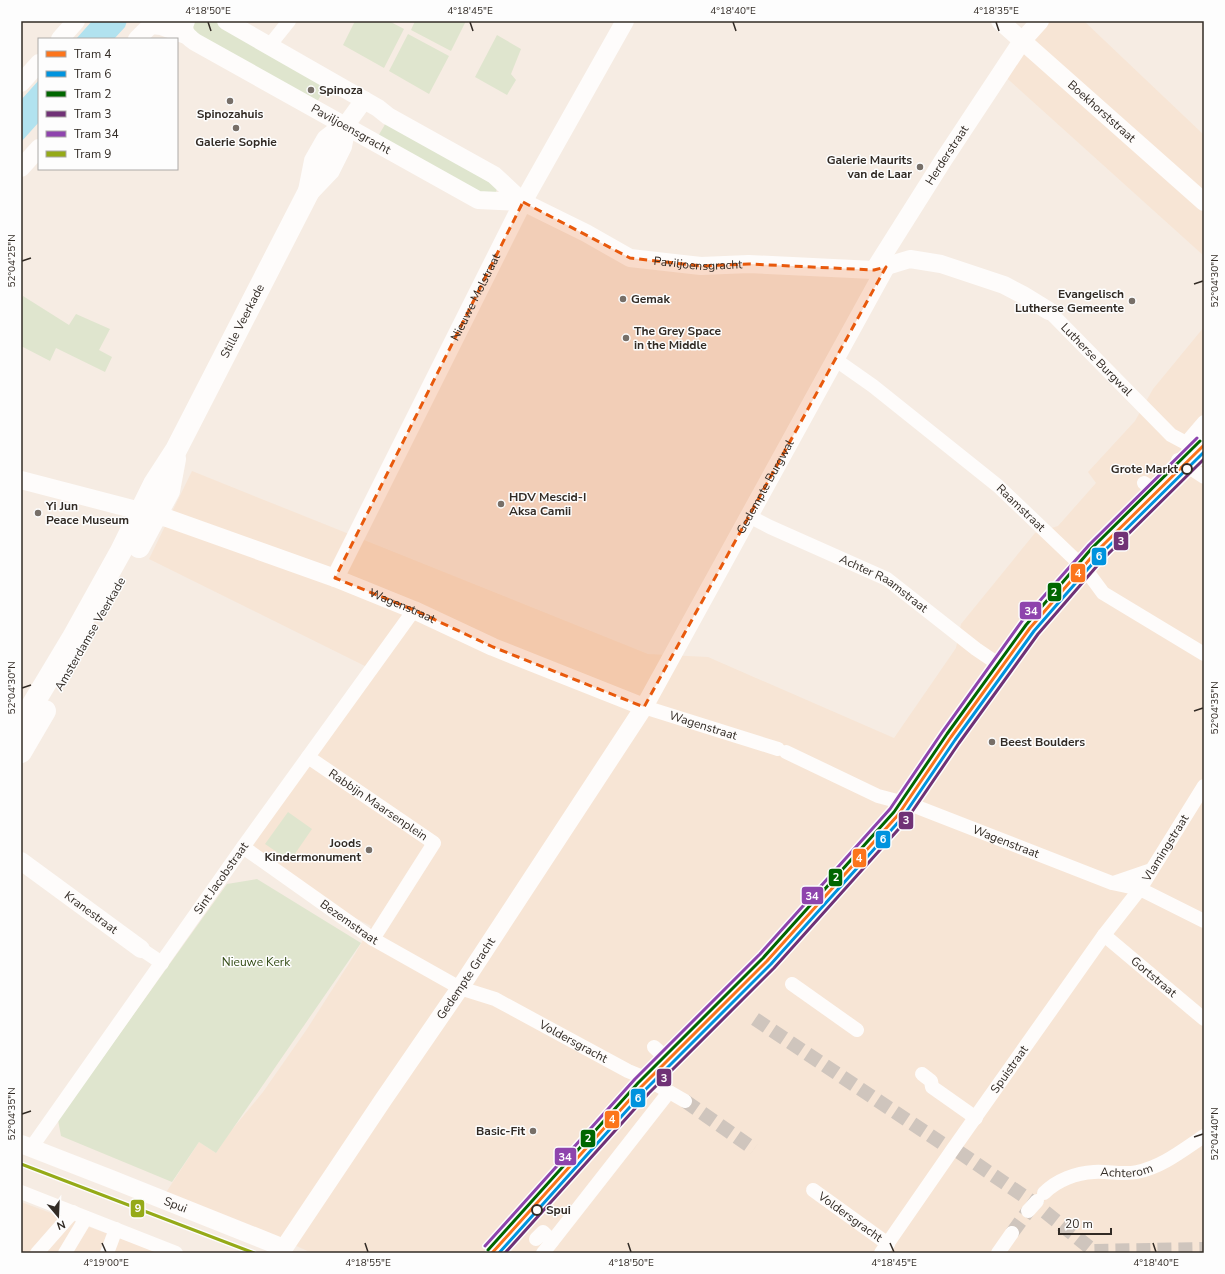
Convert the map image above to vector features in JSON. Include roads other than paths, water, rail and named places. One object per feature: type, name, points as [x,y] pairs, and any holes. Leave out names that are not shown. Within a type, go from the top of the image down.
[{"type":"street","points":[[61,38],[76,21]]},
{"type":"street","name":"Paviljoensgracht","points":[[226,21],[364,100],[388,116],[494,175],[523,202],[586,233],[630,258],[700,266],[750,264],[880,269]]},
{"type":"street","points":[[269,46],[289,21]]},
{"type":"street","name":"Nieuwe Molstraat","points":[[335,578],[523,202],[625,21]]},
{"type":"street","name":"Boekhorststraat","points":[[1000,21],[1204,202]]},
{"type":"street","name":"Herderstraat","points":[[880,269],[944,159],[1022,41],[1040,21]]},
{"type":"street","name":"Paviljoensgracht","points":[[138,38],[151,24],[186,28],[195,42],[478,200],[523,202]]},
{"type":"street","points":[[21,83],[38,64]]},
{"type":"street","name":"Stille Veerkade","points":[[148,514],[169,491],[176,450],[309,191],[329,170],[341,146],[344,126],[364,100]]},
{"type":"street","points":[[21,168],[38,149]]},
{"type":"street","name":"Lutherse Burgwal","points":[[880,269],[910,259],[941,264],[1004,285],[1023,295],[1049,311],[1171,435],[1186,443]]},
{"type":"street","name":"Gedempte Burgwal","points":[[644,707],[836,360],[880,269]]},
{"type":"street","name":"Raamstraat","points":[[836,360],[873,386],[998,486],[1086,570],[1103,593],[1204,654]]},
{"type":"street","points":[[1186,443],[1204,422]]},
{"type":"street","points":[[1186,443],[1204,442]]},
{"type":"street","points":[[1178,460],[1204,477]]},
{"type":"street","name":"Wagenstraat","points":[[21,480],[167,518],[335,578],[414,610],[493,647],[644,707],[782,750],[878,796],[912,805],[1112,883],[1140,889],[1204,921]]},
{"type":"street","name":"Amsterdamse Veerkade","points":[[21,724],[72,639],[121,551],[148,514]]},
{"type":"street","name":"Amsterdamse Veerkade","points":[[21,752],[94,630],[148,514]]},
{"type":"street","name":"Achter Raamstraat","points":[[749,516],[770,527],[887,579],[976,650],[1007,670]]},
{"type":"street","name":"Sint Jacobstraat","points":[[26,1146],[162,963],[243,847],[414,610]]},
{"type":"street","name":"Gedempte Gracht","points":[[287,1251],[383,1100],[460,988],[644,707]]},
{"type":"street","name":"Rabbijn Maarsenplein","points":[[308,757],[434,843],[373,939]]},
{"type":"street","name":"Vlamingstraat","points":[[1140,889],[1204,786]]},
{"type":"street","name":"Bezemstraat","points":[[243,847],[373,939],[460,988]]},
{"type":"street","name":"Kranestraat","points":[[21,861],[141,950],[162,963]]},
{"type":"street","points":[[1112,883],[1151,870]]},
{"type":"street","name":"Spuistraat","points":[[885,1248],[1104,935],[1140,889]]},
{"type":"street","name":"Gortstraat","points":[[1104,935],[1204,1019]]},
{"type":"street","points":[[792,984],[857,1030]]},
{"type":"street","name":"Voldersgracht","points":[[460,988],[495,999],[662,1093],[685,1101]]},
{"type":"street","points":[[654,1047],[666,1058]]},
{"type":"street","points":[[922,1074],[931,1081],[932,1087],[976,1118]]},
{"type":"street","points":[[543,1253],[662,1093]]},
{"type":"street","name":"Achterom","points":[[1036,1202],[1060,1180],[1076,1175],[1094,1172],[1136,1172],[1155,1167],[1171,1159],[1204,1136]]},
{"type":"street","name":"Spui","points":[[26,1146],[112,1178],[287,1251]]},
{"type":"street","name":"Voldersgracht","points":[[813,1190],[885,1248]]},
{"type":"street","points":[[21,1192],[176,1253]]},
{"type":"street","points":[[37,1253],[73,1212]]},
{"type":"street","points":[[65,1253],[86,1218]]},
{"type":"street","points":[[107,1253],[116,1230]]},
{"type":"street","points":[[536,1239],[543,1232],[552,1241]]},
{"type":"street","points":[[998,1253],[1012,1233]]},
{"type":"water","points":[[92,21],[127,21],[125,27],[115,38],[77,38]]},
{"type":"water","points":[[38,81],[38,123],[21,142],[21,100]]},
{"type":"tunnel","points":[[755,1019],[946,1146]]},
{"type":"tunnel","points":[[685,1101],[754,1149]]},
{"type":"tunnel","points":[[959,1152],[1034,1203],[1094,1251],[1204,1249]]},
{"type":"tunnel","points":[[1012,1233],[1028,1211]]},
{"type":"tram line","name":"34","points":[[485,1246],[635,1079],[760,954],[890,809],[943,731],[1022,621],[1089,545],[1197,438]]},
{"type":"tram line","name":"2","points":[[488,1250],[638,1083],[763,958],[894,812],[947,734],[1026,625],[1092,548],[1200,441]]},
{"type":"tram line","name":"4","points":[[492,1253],[642,1086],[767,961],[898,815],[951,737],[1030,628],[1096,552],[1204,445]]},
{"type":"tram line","name":"6","points":[[499,1253],[646,1089],[771,964],[902,818],[955,740],[1034,631],[1100,555],[1204,452]]},
{"type":"tram line","name":"3","points":[[505,1253],[649,1093],[774,968],[905,822],[959,743],[1038,634],[1103,559],[1204,459]]},
{"type":"tram line","name":"9","points":[[21,1164],[254,1253]]},
{"type":"place","name":"Spinoza","points":[[311,90]]},
{"type":"place","name":"Spinozahuis","points":[[230,101]]},
{"type":"place","name":"Galerie Sophie","points":[[236,128]]},
{"type":"place","name":"Galerie Maurits van de Laar","points":[[920,167]]},
{"type":"place","name":"Gemak","points":[[623,299]]},
{"type":"place","name":"Evangelisch Lutherse Gemeente","points":[[1132,301]]},
{"type":"place","name":"The Grey Space in the Middle","points":[[626,338]]},
{"type":"place","name":"Grote Markt","points":[[1187,469]]},
{"type":"place","name":"HDV Mescid-I Aksa Camii","points":[[501,504]]},
{"type":"place","name":"Yi Jun Peace Museum","points":[[38,513]]},
{"type":"place","name":"Beest Boulders","points":[[992,742]]},
{"type":"place","name":"Joods Kindermonument","points":[[369,850]]},
{"type":"place","name":"Basic-Fit","points":[[533,1131]]},
{"type":"place","name":"Spui","points":[[537,1210]]},
{"type":"park label","name":"Nieuwe Kerk","points":[[256,962]]}]
